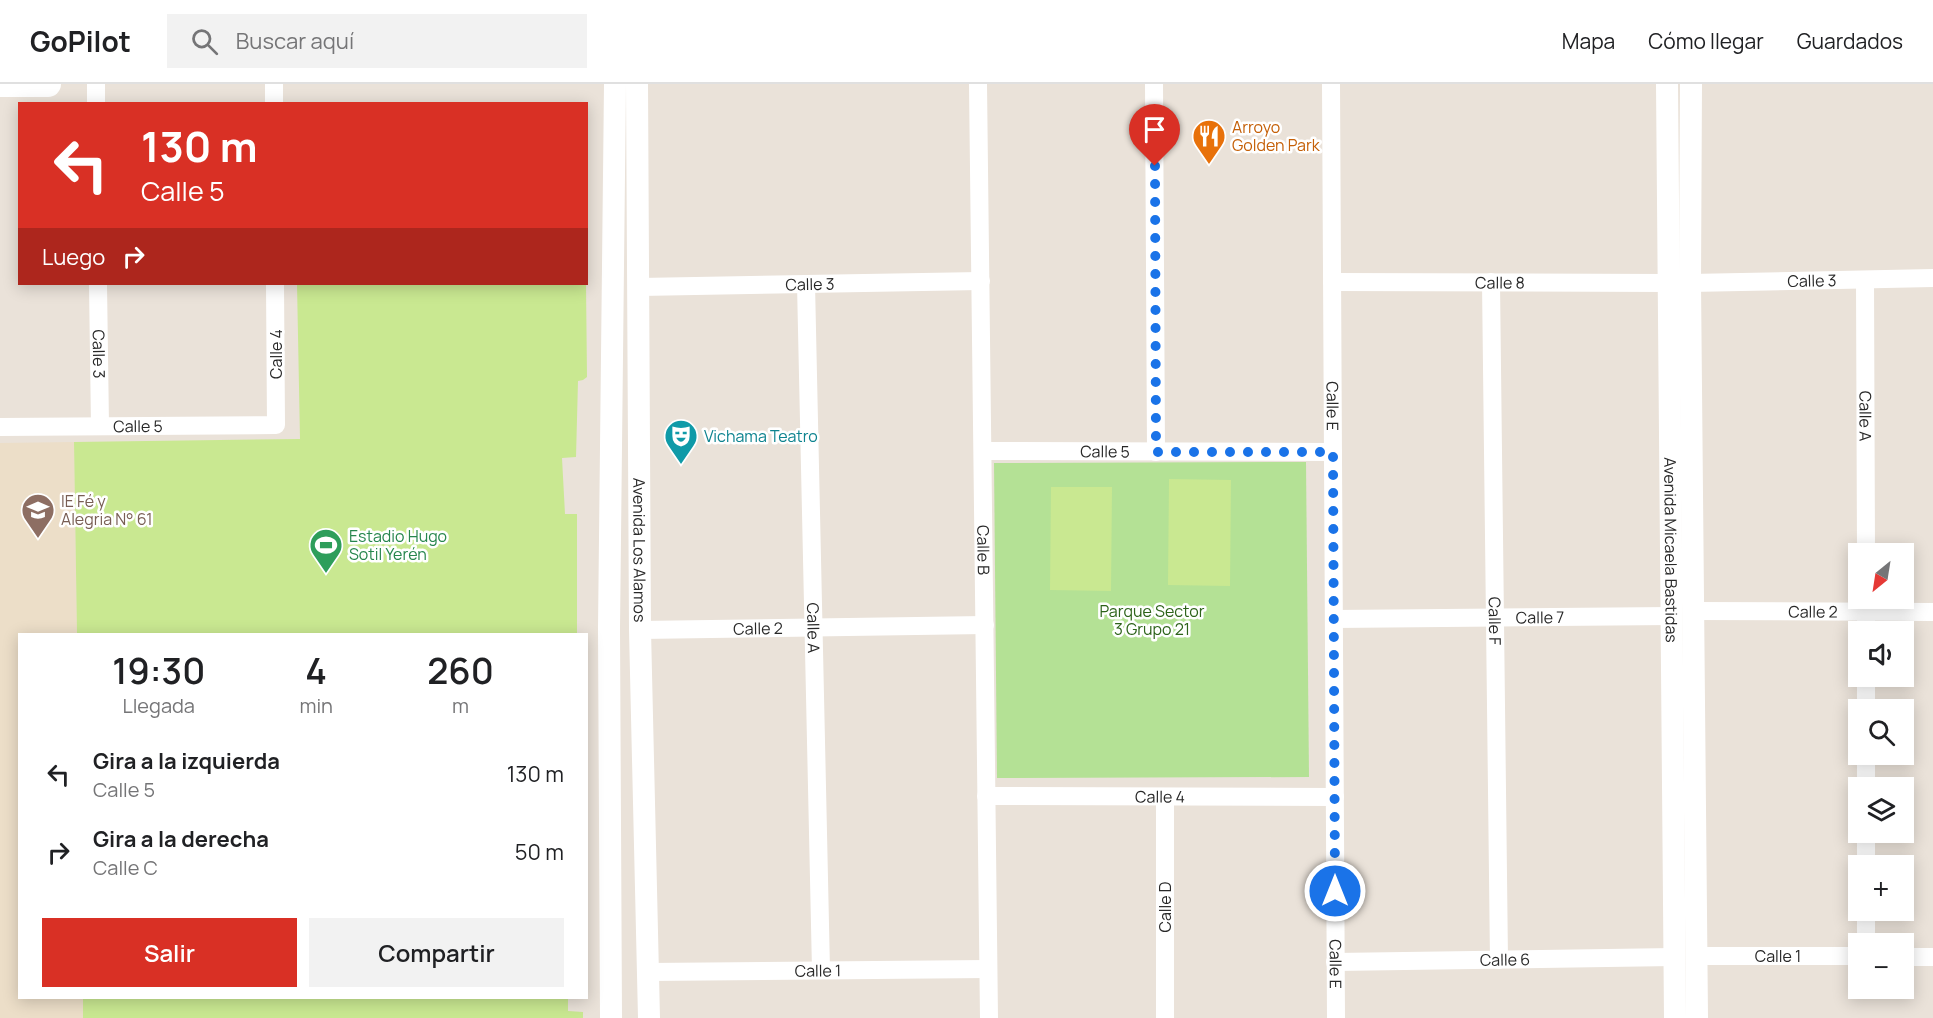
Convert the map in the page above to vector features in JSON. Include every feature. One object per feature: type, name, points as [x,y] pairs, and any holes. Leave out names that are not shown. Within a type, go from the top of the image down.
[{"type":"main road","points":[[0,84],[48,84]]},
{"type":"street","points":[[96,84],[96,102]]},
{"type":"street","points":[[274,84],[274,102]]},
{"type":"street","name":"Avenida Los Alamos","points":[[611,1018],[609,629],[615,84]]},
{"type":"street","name":"Avenida Los Alamos","points":[[637,84],[640,630],[648,1018]]},
{"type":"street","name":"Calle B","points":[[978,84],[989,1018]]},
{"type":"street","points":[[1154,84],[1156,452]]},
{"type":"street","name":"Calle E","points":[[1331,84],[1336,1018]]},
{"type":"street","name":"Avenida Micaela Bastidas","points":[[1667,84],[1679,283],[1683,614],[1697,956],[1697,1018]]},
{"type":"street","name":"Avenida Micaela Bastidas","points":[[1679,283],[1691,84]]},
{"type":"street","name":"Calle 3","points":[[1679,283],[1933,278]]},
{"type":"street","name":"Calle A","points":[[1865,280],[1866,543]]},
{"type":"street","name":"Calle 3","points":[[639,287],[981,281]]},
{"type":"street","name":"Calle 8","points":[[1332,282],[1679,283]]},
{"type":"street","name":"Calle F","points":[[1491,282],[1499,960]]},
{"type":"street","name":"Calle A","points":[[806,284],[821,970]]},
{"type":"street","name":"Calle 3","points":[[98,285],[100,426]]},
{"type":"street","name":"Calle 4","points":[[275,285],[276,425]]},
{"type":"street","points":[[612,315],[639,315]]},
{"type":"street","name":"Calle 5","points":[[0,427],[276,425]]},
{"type":"street","name":"Calle 5","points":[[982,451],[1333,452]]},
{"type":"street","name":"Calle 2","points":[[1683,614],[1848,606]]},
{"type":"street","name":"Calle 2","points":[[1904,609],[1933,612]]},
{"type":"street","name":"Avenida Micaela Bastidas","points":[[1675,1018],[1674,957],[1683,614]]},
{"type":"street","name":"Calle 7","points":[[1334,619],[1683,614]]},
{"type":"street","name":"Calle 2","points":[[640,630],[985,625]]},
{"type":"street","name":"Calle 4","points":[[986,796],[1335,797]]},
{"type":"street","name":"Calle D","points":[[1165,797],[1166,1018]]},
{"type":"street","name":"Calle 1","points":[[1697,956],[1848,956]]},
{"type":"street","name":"Calle 6","points":[[1335,962],[1674,957]]},
{"type":"street","points":[[1914,957],[1933,957]]},
{"type":"street","name":"Calle 1","points":[[648,972],[988,969]]},
{"type":"shaded area","name":"IE Fé y Alegria N° 61","points":[[74,442],[77,633],[18,633],[18,999],[83,999],[83,1018],[0,1018],[0,443]]},
{"type":"green space","name":"Estadio Hugo Sotil Yerén","points":[[297,285],[586,285],[587,377],[578,381],[576,457],[562,458],[565,514],[577,514],[577,633],[77,633],[74,442],[300,439]]},
{"type":"green space","name":"Parque Sector 3 Grupo 21","points":[[1306,462],[1309,777],[997,778],[994,463]]},
{"type":"green space","points":[[1169,479],[1231,480],[1230,586],[1168,585]]},
{"type":"green space","points":[[1051,487],[1112,487],[1111,591],[1050,590]]},
{"type":"green space","points":[[83,999],[568,999],[568,1011],[583,1012],[583,1018],[83,1018]]},
{"type":"place","name":"Arroyo Golden Park","points":[[1209,165]]},
{"type":"place","name":"Vichama Teatro","points":[[681,465]]},
{"type":"place","name":"IE Fé y Alegria N° 61","points":[[38,539]]},
{"type":"place","name":"Estadio Hugo Sotil Yerén","points":[[326,574]]},
{"type":"route","points":[[1155,166],[1156,452],[1333,452],[1335,891]]}]
